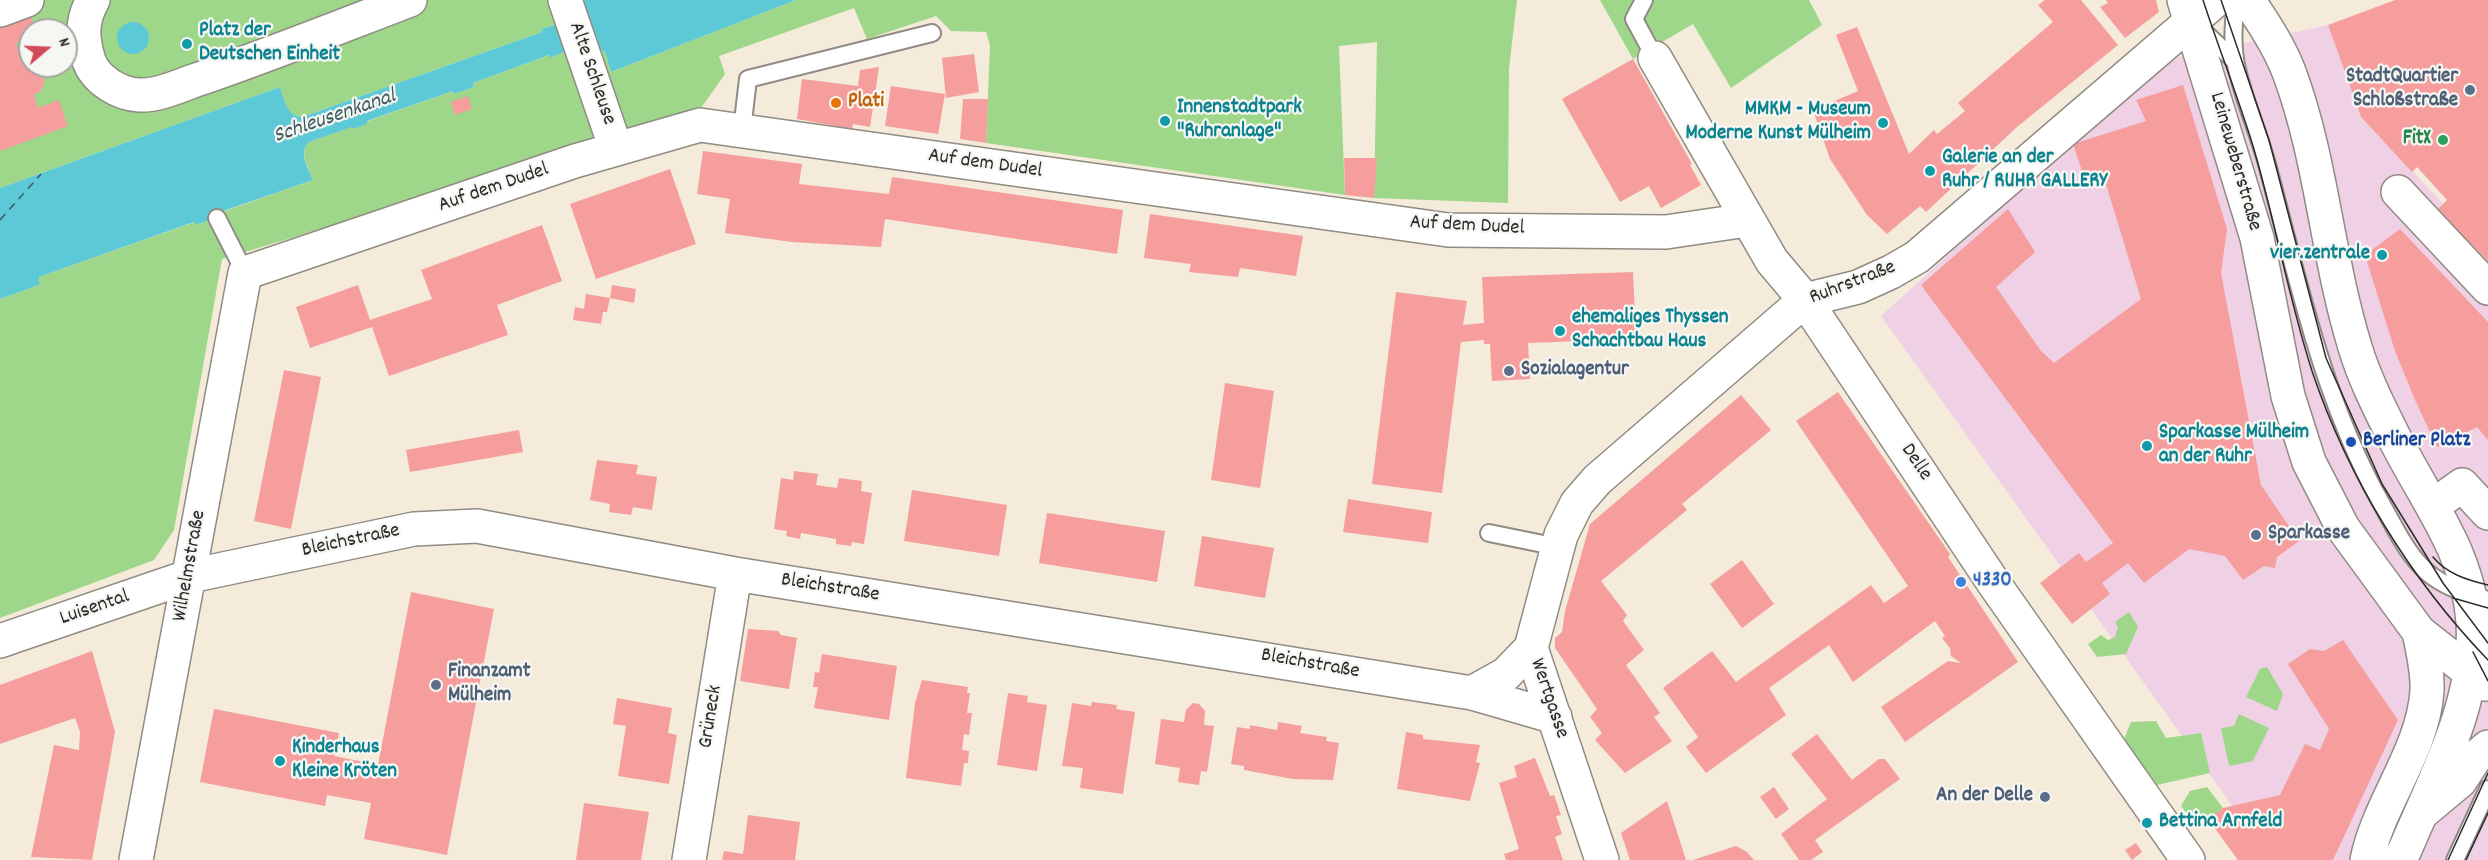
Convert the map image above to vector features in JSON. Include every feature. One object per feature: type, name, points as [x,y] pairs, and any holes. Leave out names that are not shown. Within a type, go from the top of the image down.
[{"type":"street","points":[[0,10],[27,0]]},
{"type":"street","points":[[93,0],[85,14],[82,39],[91,65],[103,80],[122,92],[140,95],[160,92],[240,65],[410,0]]},
{"type":"street","name":"Ruhrstraße","points":[[1559,541],[1577,503],[1597,480],[1805,300],[1858,287],[1892,272],[1917,257],[2188,10],[2216,0]]},
{"type":"street","points":[[2248,0],[2266,27],[2289,71],[2314,160],[2330,243],[2355,349],[2395,439],[2433,507],[2479,598],[2474,653],[2479,680],[2398,860]]},
{"type":"street","name":"Alte Schleuse","points":[[568,8],[616,149]]},
{"type":"street","name":"Leineweberstraße","points":[[2188,10],[2257,237],[2288,396],[2309,462],[2343,528],[2419,632],[2479,680]]},
{"type":"street","name":"Delle","points":[[1655,58],[1772,261],[1805,300],[1995,585],[2188,860]]},
{"type":"street","name":"Auf dem Dudel","points":[[245,273],[616,149],[700,125],[1448,230],[1666,232],[1747,220]]},
{"type":"street","points":[[2398,192],[2488,288]]},
{"type":"street","name":"Wilhelmstraße","points":[[136,860],[245,273]]},
{"type":"street","points":[[2433,507],[2462,485],[2488,513]]},
{"type":"street","name":"Bleichstraße","points":[[190,576],[414,529],[477,526],[735,574],[1472,693],[1555,717]]},
{"type":"street","name":"Wertgasse","points":[[1559,541],[1531,648],[1602,860]]},
{"type":"street","name":"Grüneck","points":[[688,860],[735,574]]},
{"type":"street","name":"Luisental","points":[[0,641],[190,576]]},
{"type":"street","points":[[2367,860],[2372,836],[2410,751],[2423,714],[2426,668],[2419,632]]},
{"type":"street","points":[[1472,693],[1506,674],[1531,648]]},
{"type":"street","points":[[2420,814],[2460,781],[2475,758],[2488,747]]},
{"type":"lane","points":[[1644,0],[1634,19],[1655,58]]},
{"type":"lane","points":[[2236,0],[2233,31],[2235,61],[2266,162],[2307,321],[2332,399],[2373,489],[2420,566],[2443,583],[2479,598]]},
{"type":"lane","points":[[2188,10],[2235,61]]},
{"type":"lane","points":[[742,130],[748,79],[932,33]]},
{"type":"lane","points":[[217,218],[245,273]]},
{"type":"lane","points":[[1489,533],[1559,541]]},
{"type":"lane","points":[[2455,860],[2488,789]]},
{"type":"shaded area","points":[[2328,25],[2361,117],[2488,251],[2488,860],[2271,860],[1881,316],[2162,61]]},
{"type":"green space","points":[[0,0],[583,0],[586,8],[580,18],[541,29],[542,32],[302,117],[292,114],[289,110],[280,87],[0,188]]},
{"type":"green space","points":[[796,0],[1517,0],[1509,69],[1508,203],[1374,198],[1377,42],[1339,46],[1345,195],[986,143],[990,45],[986,32],[951,31],[936,16],[867,39],[854,8],[719,56],[725,74],[696,115],[222,259],[174,530],[154,560],[0,618],[0,299],[39,285],[39,277],[195,222],[197,225],[209,220],[208,217],[313,180],[304,155],[309,142],[453,91],[454,94],[474,87],[473,83],[589,41],[605,52],[611,72]]},
{"type":"green space","points":[[1600,0],[1809,0],[1822,25],[1731,88],[1693,24],[1633,59]]},
{"type":"green space","points":[[2129,612],[2138,627],[2126,654],[2097,657],[2088,644],[2101,635],[2108,640],[2115,637],[2118,627],[2115,622]]},
{"type":"green space","points":[[2267,667],[2283,694],[2277,711],[2246,697],[2260,669]]},
{"type":"green space","points":[[2239,714],[2269,728],[2253,761],[2229,766],[2221,728],[2234,726]]},
{"type":"green space","points":[[2156,721],[2166,738],[2201,733],[2210,773],[2157,785],[2124,739],[2131,722]]},
{"type":"green space","points":[[2207,787],[2223,808],[2197,828],[2181,806],[2190,791]]},
{"type":"water","name":"Schleusenkanal","points":[[583,0],[796,0],[611,72],[605,52],[588,41],[550,58],[549,55],[473,83],[474,87],[454,94],[453,91],[367,121],[367,124],[353,129],[352,127],[309,142],[304,155],[313,180],[209,216],[209,220],[196,225],[194,222],[39,277],[39,285],[0,299],[0,188],[280,87],[289,110],[302,117],[542,32],[541,29],[580,18],[586,8]]},
{"type":"water","points":[[133,22],[145,26],[149,38],[145,50],[133,54],[121,50],[117,38],[121,26]]},
{"type":"building","points":[[2045,0],[2081,0],[2118,45],[2017,127],[1926,212],[1920,206],[1887,234],[1867,215],[1830,159],[1813,110],[1858,91],[1836,35],[1857,27],[1909,154],[1934,130],[1937,134],[1965,111],[1958,103],[2053,22],[2038,5]]},
{"type":"building","points":[[2106,0],[2156,0],[2159,12],[2125,38],[2100,7],[2108,3]]},
{"type":"building","points":[[2395,0],[2488,0],[2488,261],[2437,210],[2447,200],[2417,167],[2412,172],[2361,117],[2328,25]]},
{"type":"building","points":[[29,12],[31,18],[18,18],[18,42],[16,43],[18,78],[44,78],[41,91],[34,95],[38,108],[59,100],[68,126],[0,151],[0,22]]},
{"type":"building","points":[[974,54],[979,92],[946,98],[942,58]]},
{"type":"building","points":[[1633,59],[1692,164],[1690,165],[1701,185],[1661,208],[1649,186],[1620,202],[1562,99]]},
{"type":"building","name":"Plati","points":[[879,67],[870,127],[853,124],[852,129],[797,119],[802,79],[858,86],[860,70]]},
{"type":"building","name":"Sparkasse Mülheim an der Ruhr","points":[[2183,85],[2227,229],[2221,273],[2261,485],[2299,541],[2277,557],[2275,568],[2264,566],[2243,580],[2225,556],[2189,549],[2144,583],[2128,563],[2102,583],[2110,594],[2072,624],[2040,583],[2079,553],[2086,562],[2113,543],[1921,285],[2008,209],[2035,252],[1996,287],[2041,351],[2054,363],[2141,299],[2102,171],[2084,177],[2073,144],[2146,121],[2136,100]]},
{"type":"building","points":[[891,86],[945,94],[938,134],[885,126]]},
{"type":"building","points":[[468,96],[472,109],[455,115],[451,102]]},
{"type":"building","points":[[963,99],[988,99],[986,143],[960,139]]},
{"type":"building","points":[[703,151],[802,164],[799,184],[889,194],[892,177],[1123,210],[1117,254],[885,219],[881,247],[792,242],[725,233],[730,199],[697,194]]},
{"type":"building","points":[[1344,158],[1377,158],[1374,198],[1345,195]]},
{"type":"building","points":[[670,169],[696,244],[596,279],[570,204]]},
{"type":"building","points":[[1150,214],[1303,236],[1296,276],[1240,268],[1238,277],[1189,272],[1191,264],[1144,258]]},
{"type":"building","points":[[542,225],[562,281],[497,305],[508,335],[389,376],[372,327],[310,348],[296,307],[358,285],[370,320],[432,299],[421,270]]},
{"type":"building","points":[[2400,229],[2488,322],[2488,440],[2477,427],[2437,447],[2415,400],[2395,351],[2365,255]]},
{"type":"building","points":[[1633,272],[1636,339],[1528,343],[1530,379],[1492,381],[1490,344],[1484,344],[1484,340],[1461,342],[1442,493],[1372,484],[1396,292],[1467,301],[1463,325],[1484,323],[1482,277]]},
{"type":"building","points":[[612,285],[636,289],[634,303],[610,298]]},
{"type":"building","points":[[586,294],[610,298],[607,312],[603,312],[601,324],[573,320],[575,307],[584,309]]},
{"type":"building","points":[[284,370],[321,377],[291,529],[254,521]]},
{"type":"building","points":[[1225,383],[1274,391],[1260,488],[1211,480]]},
{"type":"building","points":[[1838,392],[1950,554],[1948,557],[2018,662],[1905,742],[1881,707],[1948,661],[1961,663],[1951,656],[1950,648],[1942,638],[1945,636],[1935,621],[1853,682],[1829,645],[1769,688],[1786,715],[1706,773],[1686,747],[1698,737],[1663,688],[1712,651],[1736,682],[1871,585],[1884,603],[1908,586],[1796,421]]},
{"type":"building","points":[[1741,395],[1771,430],[1682,504],[1687,510],[1601,581],[1627,615],[1623,621],[1644,650],[1626,665],[1660,713],[1654,717],[1672,741],[1625,773],[1595,740],[1602,733],[1590,717],[1597,709],[1555,648],[1555,638],[1562,632],[1565,611],[1590,524]]},
{"type":"building","points":[[519,430],[523,452],[410,472],[406,450]]},
{"type":"building","points":[[597,460],[638,465],[636,474],[657,477],[652,510],[633,507],[631,515],[609,512],[610,504],[590,500]]},
{"type":"building","points":[[794,471],[818,474],[816,485],[837,488],[839,478],[862,481],[861,491],[872,493],[864,544],[852,542],[851,546],[836,544],[836,539],[801,533],[800,539],[786,536],[787,531],[774,529],[781,478],[793,480]]},
{"type":"building","points":[[912,490],[1007,505],[999,556],[904,541]]},
{"type":"building","points":[[1348,499],[1432,512],[1428,543],[1343,532]]},
{"type":"building","points":[[1047,513],[1165,531],[1157,582],[1039,563]]},
{"type":"building","points":[[1202,536],[1274,548],[1265,598],[1194,586]]},
{"type":"building","points":[[1742,560],[1774,604],[1742,628],[1710,584]]},
{"type":"building","name":"Finanzamt Mülheim","points":[[411,592],[494,609],[447,855],[364,839],[371,803],[327,795],[325,806],[200,782],[214,709],[339,733],[334,756],[378,765]]},
{"type":"building","points":[[748,629],[778,631],[781,635],[797,638],[789,689],[740,681]]},
{"type":"building","points":[[2343,640],[2398,720],[2333,860],[2238,860],[2208,819],[2223,808],[2280,795],[2305,744],[2320,750],[2329,729],[2288,664],[2310,649],[2324,651]]},
{"type":"building","points":[[92,651],[115,732],[92,860],[31,857],[54,745],[79,750],[80,732],[75,718],[0,744],[0,685]]},
{"type":"building","points":[[822,654],[897,666],[889,720],[814,708],[818,687],[813,687],[815,672],[819,673]]},
{"type":"building","points":[[922,680],[968,687],[967,693],[970,693],[967,713],[972,713],[969,735],[964,734],[962,750],[969,751],[968,763],[964,763],[961,786],[906,778],[915,703]]},
{"type":"building","points":[[1008,693],[1028,696],[1027,702],[1047,705],[1037,771],[997,765]]},
{"type":"building","points":[[617,698],[672,708],[668,733],[677,735],[669,784],[618,776],[626,726],[613,724]]},
{"type":"building","points":[[1092,702],[1117,705],[1116,709],[1135,712],[1123,794],[1080,788],[1083,768],[1062,766],[1072,703],[1091,706]]},
{"type":"building","points":[[1193,703],[1199,704],[1205,711],[1204,725],[1214,726],[1207,772],[1201,771],[1199,785],[1178,782],[1180,768],[1155,764],[1161,719],[1184,722],[1186,710]]},
{"type":"building","points":[[1278,722],[1302,726],[1300,733],[1327,737],[1326,741],[1339,743],[1333,780],[1293,779],[1244,770],[1244,766],[1231,764],[1237,727],[1250,729],[1250,725],[1277,730]]},
{"type":"building","points":[[1406,732],[1423,735],[1423,739],[1480,745],[1476,762],[1480,763],[1470,801],[1397,789]]},
{"type":"building","points":[[1817,734],[1852,780],[1879,759],[1885,759],[1900,779],[1815,840],[1823,852],[1811,860],[1799,860],[1781,834],[1827,799],[1791,754]]},
{"type":"building","points":[[1535,758],[1550,796],[1554,795],[1561,815],[1556,816],[1562,834],[1555,837],[1563,860],[1506,860],[1504,854],[1519,849],[1499,783],[1517,777],[1514,766]]},
{"type":"building","points":[[1774,787],[1789,809],[1776,819],[1760,797]]},
{"type":"building","points":[[1667,801],[1686,860],[1630,860],[1621,833]]},
{"type":"building","points":[[584,803],[649,812],[641,860],[576,860]]},
{"type":"building","points":[[748,815],[800,822],[795,860],[722,860],[724,851],[743,854]]},
{"type":"building","points":[[2136,843],[2142,852],[2132,860],[2125,850]]},
{"type":"building","points":[[1736,846],[1747,852],[1754,860],[1693,860]]},
{"type":"ferry route","points":[[0,220],[41,174]]},
{"type":"tram line","points":[[2203,0],[2253,146],[2303,343],[2327,411],[2344,450],[2384,525],[2433,596],[2488,660]]},
{"type":"tram line","points":[[2221,0],[2269,140],[2326,358],[2382,484],[2443,583],[2488,643]]},
{"type":"tram line","points":[[2433,557],[2451,572],[2488,585]]},
{"type":"tram line","points":[[2453,598],[2488,608]]},
{"type":"tram line","points":[[2473,652],[2488,681]]},
{"type":"tram line","points":[[2448,860],[2488,773]]},
{"type":"tram line","points":[[2466,860],[2488,813]]},
{"type":"place","name":"Platz der Deutschen Einheit","points":[[187,44]]},
{"type":"place","name":"StadtQuartier Schloßstraße","points":[[2470,90]]},
{"type":"place","name":"Plati","points":[[836,103]]},
{"type":"place","name":"Innenstadtpark \"Ruhranlage\"","points":[[1165,121]]},
{"type":"place","name":"MMKM - Museum Moderne Kunst Mülheim","points":[[1883,123]]},
{"type":"place","name":"FitX","points":[[2443,140]]},
{"type":"place","name":"Galerie an der Ruhr / RUHR GALLERY","points":[[1930,171]]},
{"type":"place","name":"vier.zentrale","points":[[2382,255]]},
{"type":"place","name":"ehemaliges Thyssen Schachtbau Haus","points":[[1560,331]]},
{"type":"place","name":"Sozialagentur","points":[[1509,371]]},
{"type":"place","name":"Berliner Platz","points":[[2351,442]]},
{"type":"place","name":"Sparkasse Mülheim an der Ruhr","points":[[2147,446]]},
{"type":"place","name":"Sparkasse","points":[[2256,535]]},
{"type":"place","name":"4330","points":[[1961,582]]},
{"type":"place","name":"Finanzamt Mülheim","points":[[436,685]]},
{"type":"place","name":"Kinderhaus Kleine Kröten","points":[[280,761]]},
{"type":"place","name":"An der Delle","points":[[2045,797]]},
{"type":"place","name":"Bettina Arnfeld","points":[[2147,823]]}]
